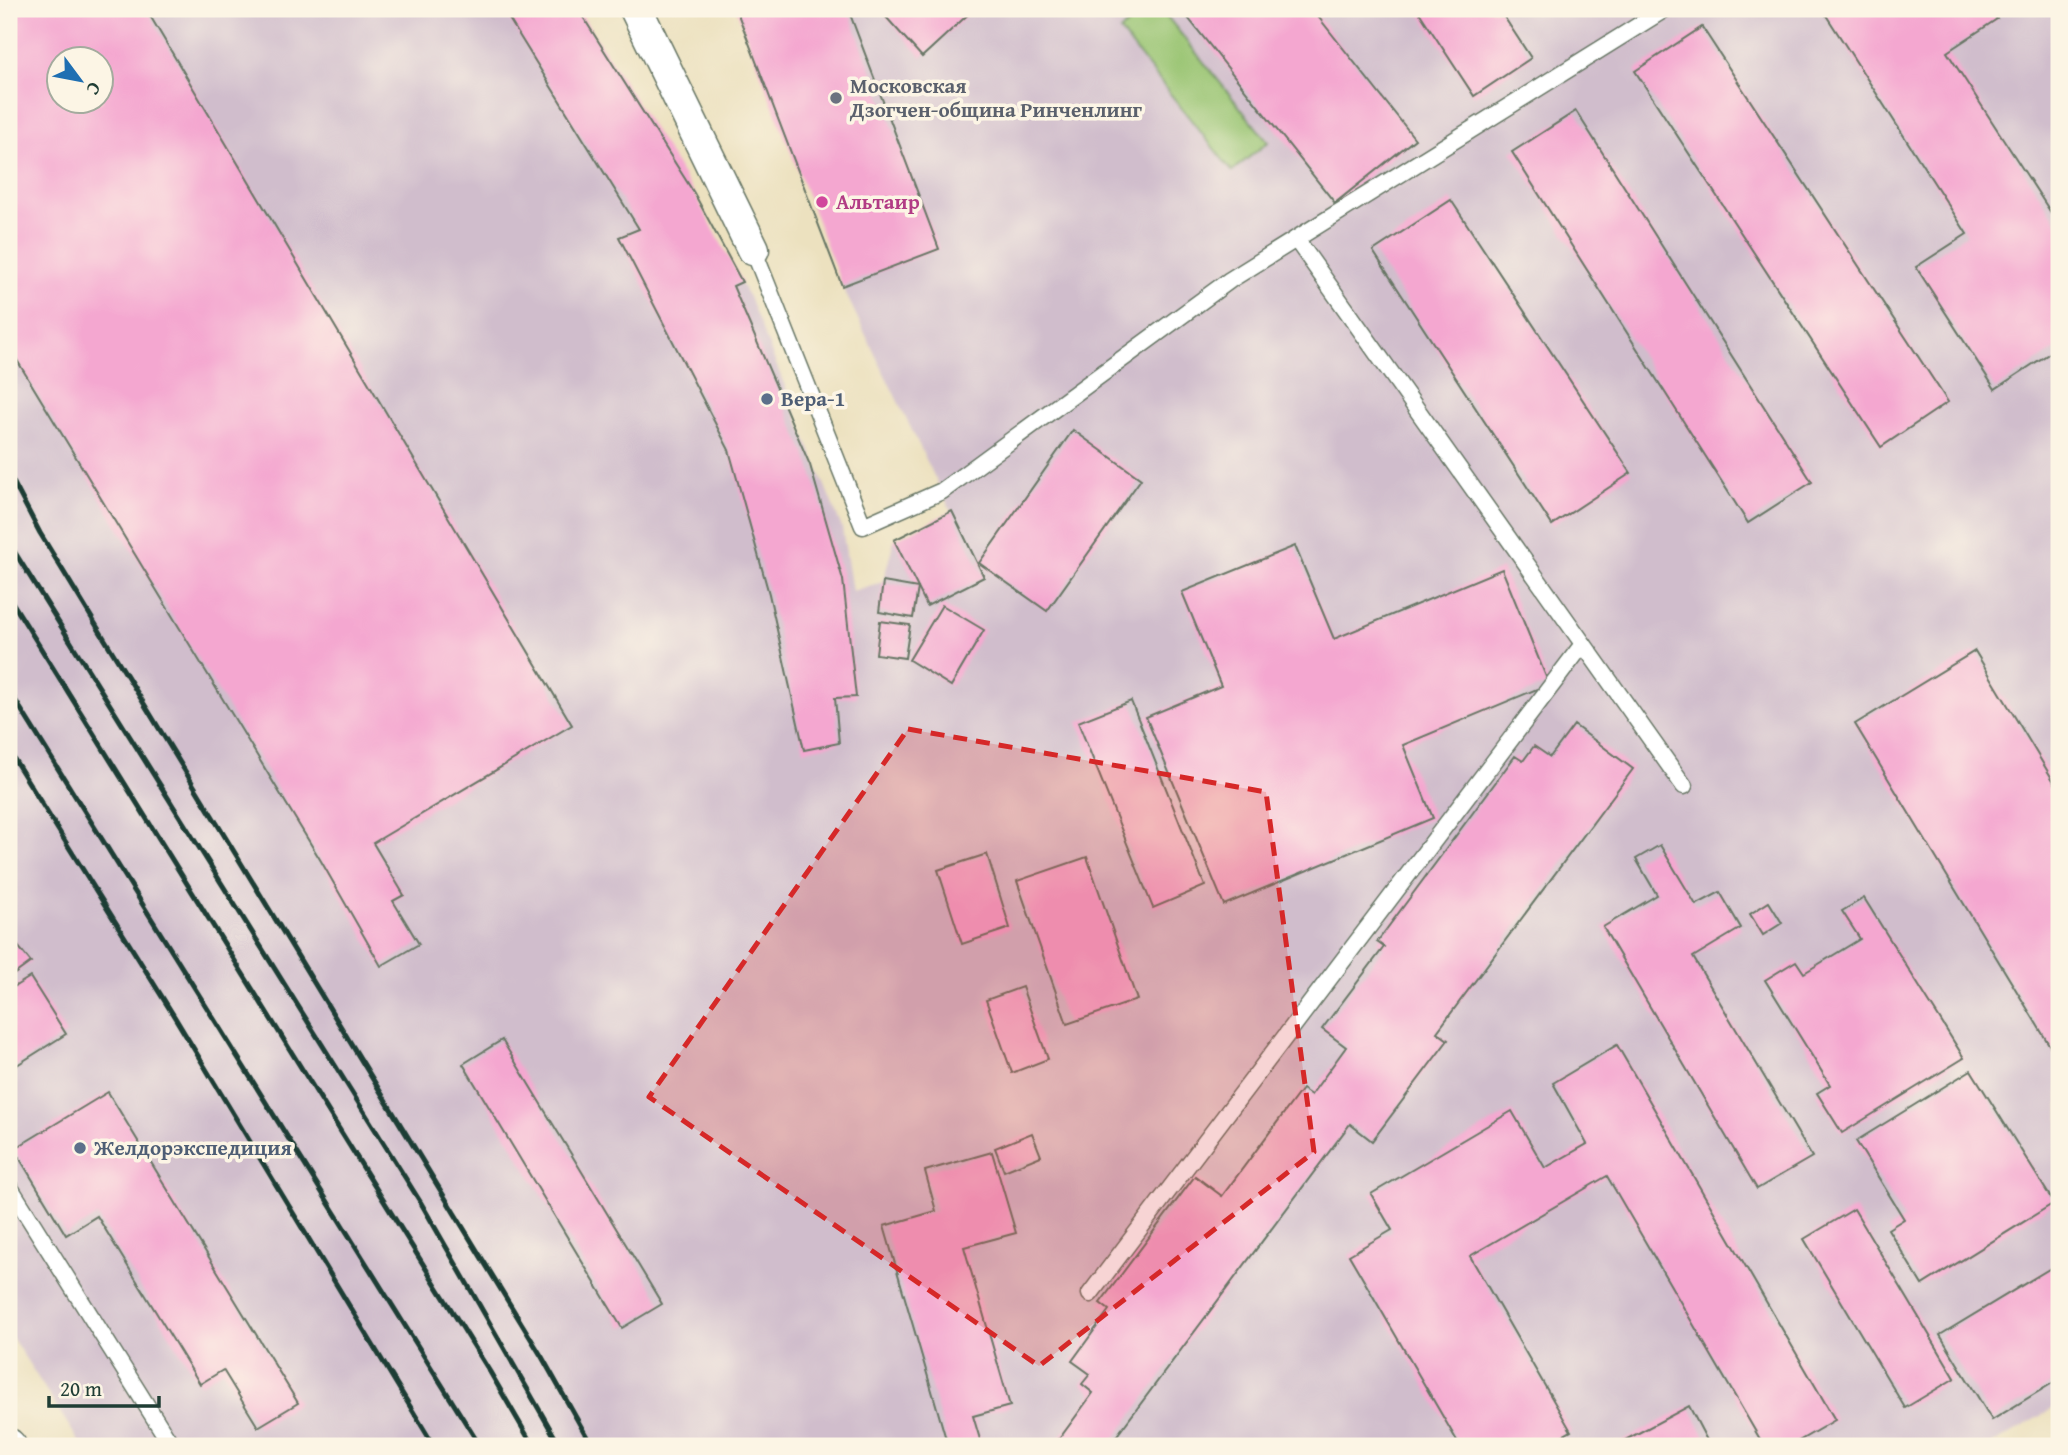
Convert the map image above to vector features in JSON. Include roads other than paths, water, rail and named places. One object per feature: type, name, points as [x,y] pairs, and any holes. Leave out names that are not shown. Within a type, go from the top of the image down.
[{"type":"street","points":[[636,9],[752,250]]},
{"type":"lane","points":[[752,250],[863,526],[942,491],[1230,280],[1665,9]]},
{"type":"lane","points":[[1296,239],[1684,786]]},
{"type":"lane","points":[[1090,1294],[1583,644]]},
{"type":"lane","points":[[9,1186],[172,1446]]},
{"type":"railway","points":[[9,474],[40,533],[542,1357],[592,1446]]},
{"type":"railway","points":[[9,543],[421,1203],[560,1446]]},
{"type":"railway","points":[[9,597],[490,1372],[533,1446]]},
{"type":"railway","points":[[9,690],[480,1446]]},
{"type":"railway","points":[[9,751],[174,1016],[434,1446]]},
{"type":"place","name":"Московская Дзогчен-община Ринченлинг","points":[[836,98]]},
{"type":"place","name":"Альтаир","points":[[822,202]]},
{"type":"place","name":"Вера-1","points":[[767,399]]},
{"type":"place","name":"Желдорэкспедиция","points":[[80,1148]]}]
